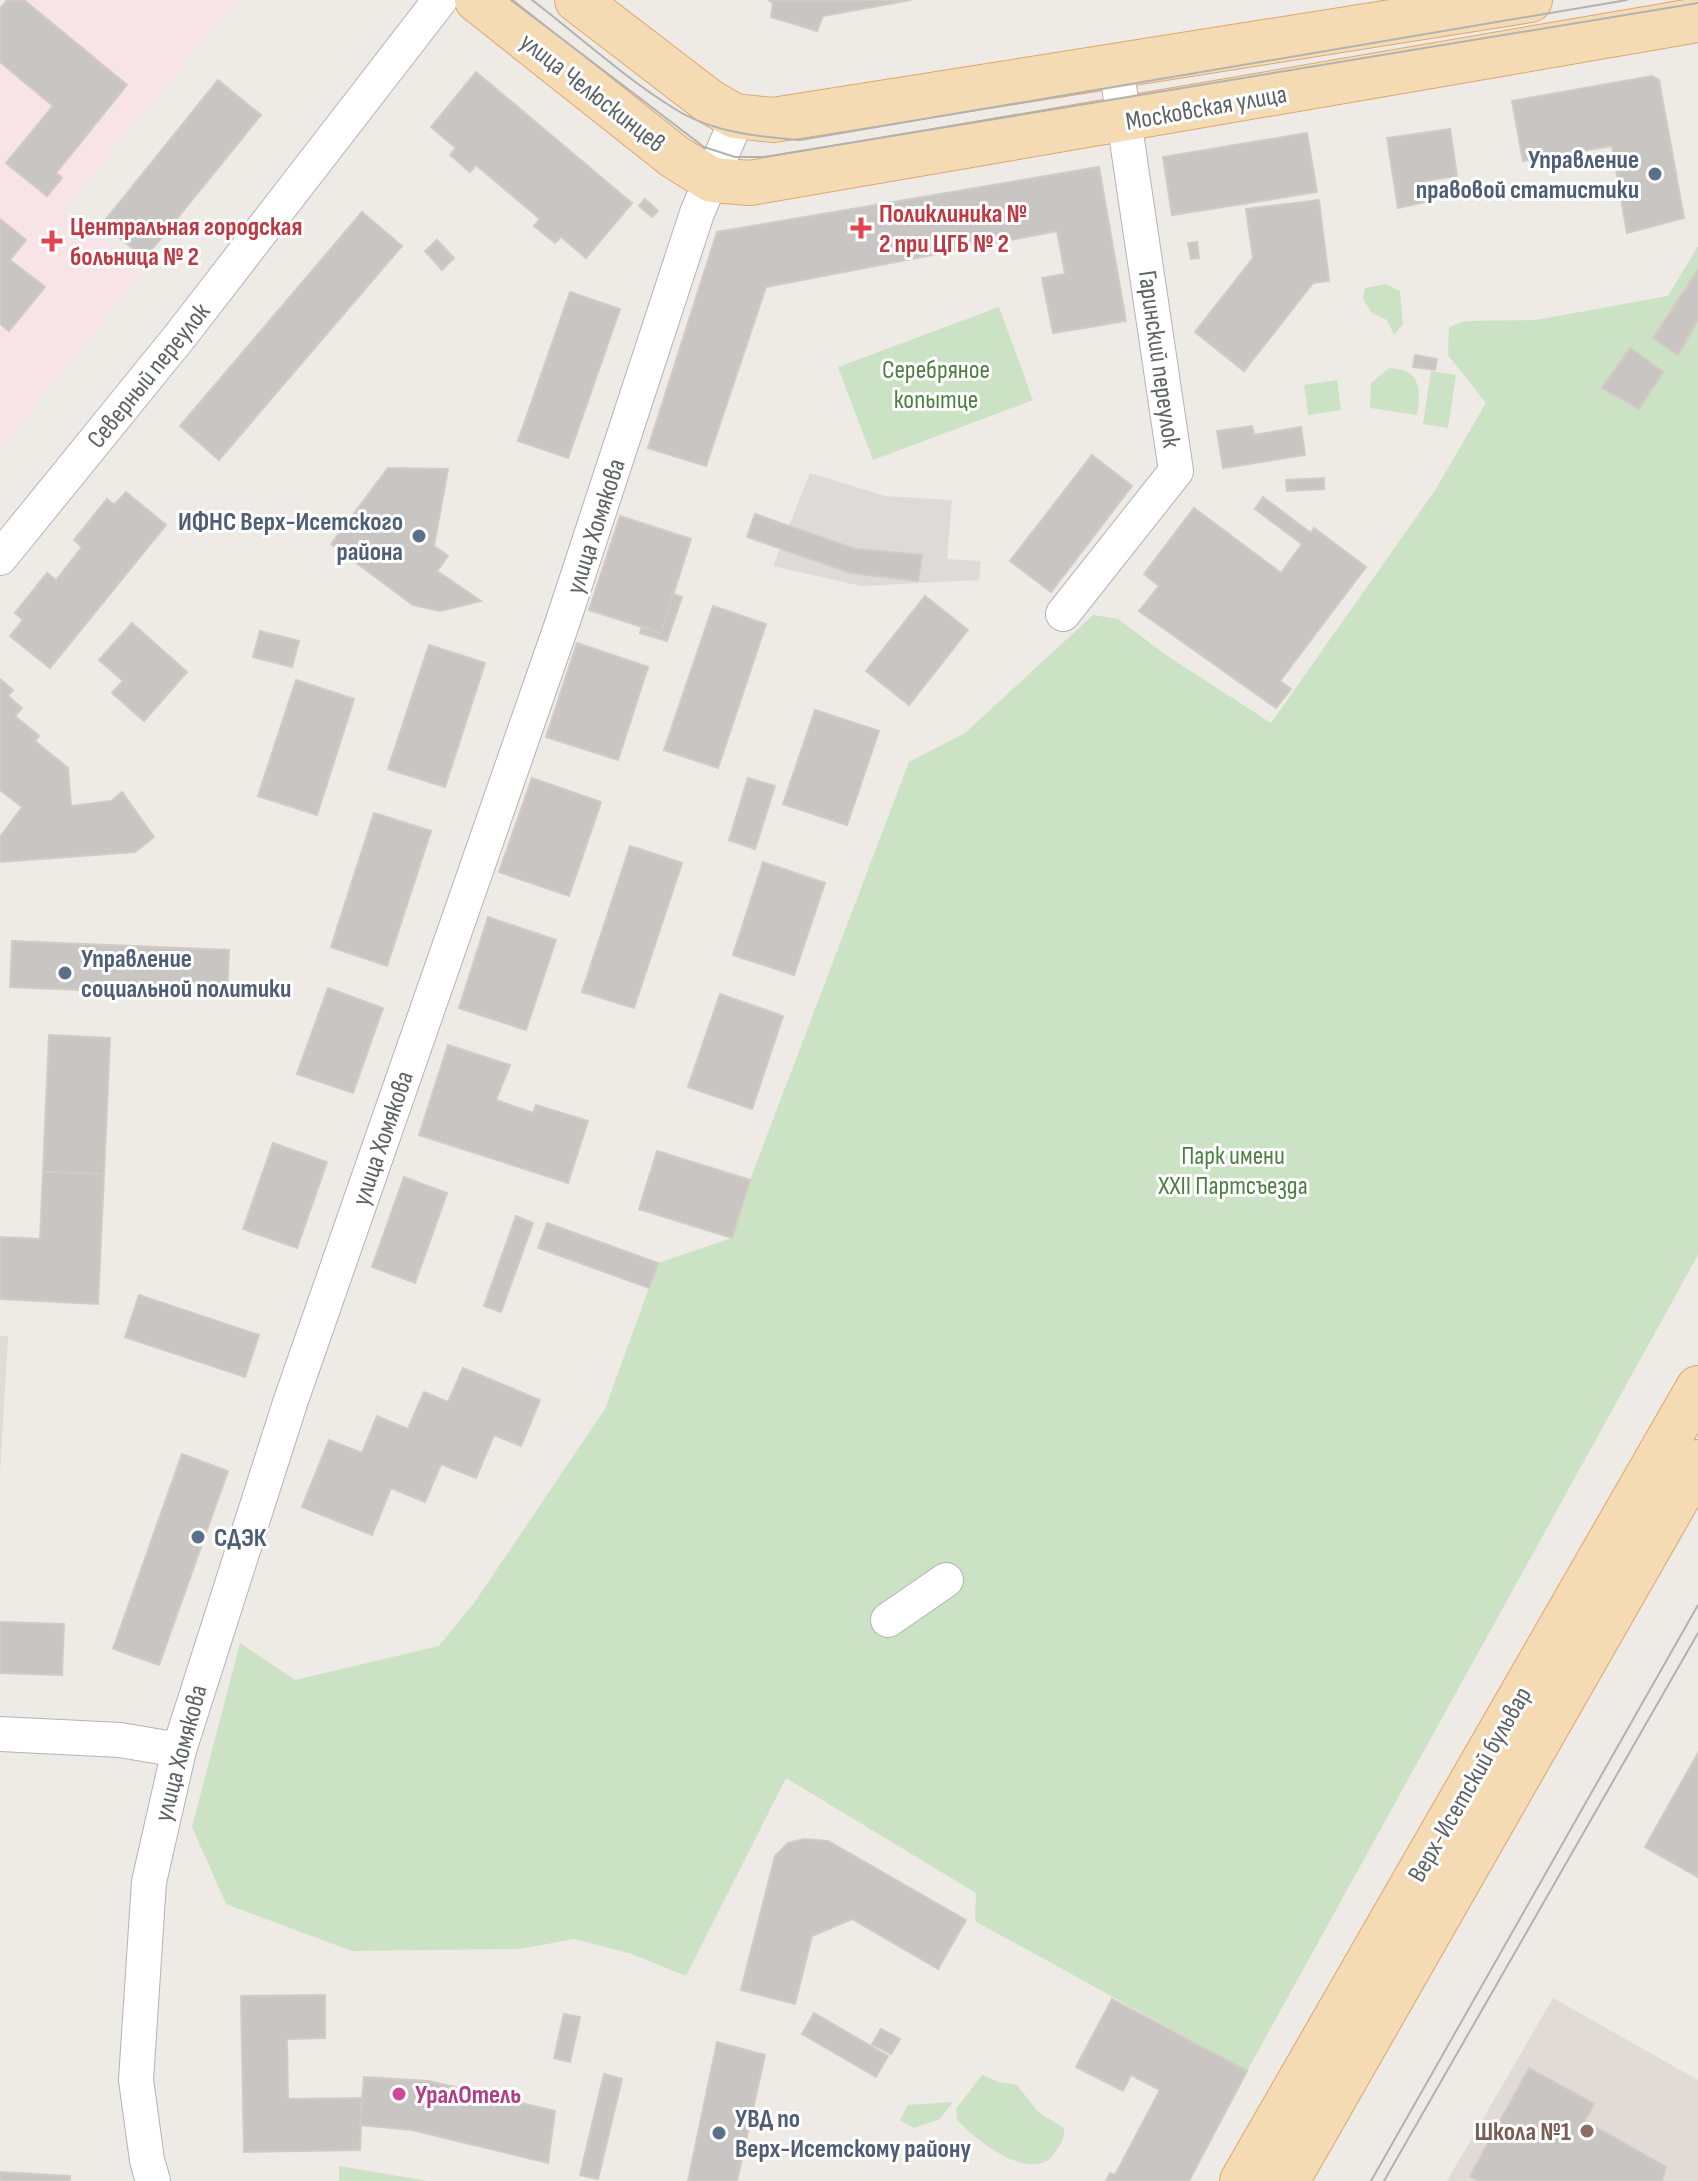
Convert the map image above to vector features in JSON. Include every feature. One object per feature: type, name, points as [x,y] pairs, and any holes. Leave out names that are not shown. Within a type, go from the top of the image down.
[{"type":"main road","name":"улица Челюскинцев","points":[[477,0],[675,157],[712,180]]},
{"type":"main road","points":[[577,0],[710,102],[738,116]]},
{"type":"main road","name":"Московская улица","points":[[738,116],[799,117],[1530,0]]},
{"type":"main road","name":"Московская улица","points":[[712,180],[750,183],[785,179],[1698,20]]},
{"type":"main road","name":"Верх-Исетский бульвар","points":[[1242,2181],[1698,1388]]},
{"type":"main road","name":"Верх-Исетский бульвар","points":[[1287,2181],[1698,1462]]},
{"type":"street","name":"Северный переулок","points":[[0,558],[181,335],[440,0]]},
{"type":"street","name":"Гаринский переулок","points":[[1063,614],[1176,471],[1116,66]]},
{"type":"street","name":"улица Хомякова","points":[[153,2181],[147,2160],[136,2080],[149,1882],[179,1750],[290,1403],[563,621],[697,213],[738,116]]},
{"type":"street","points":[[888,1620],[946,1580]]},
{"type":"street","points":[[0,1734],[120,1740],[179,1750]]},
{"type":"shaded area","name":"Центральная городская больница № 2","points":[[0,0],[236,0],[64,210],[143,272],[0,448]]},
{"type":"shaded area","points":[[810,473],[885,496],[952,500],[947,559],[981,561],[979,580],[861,586],[773,566]]},
{"type":"shaded area","points":[[0,1336],[8,1336],[0,1474]]},
{"type":"shaded area","name":"Школа №1","points":[[1553,1998],[1698,2080],[1698,2181],[1447,2181]]},
{"type":"green space","name":"Парк имени XXII Партсъезда","points":[[1698,246],[1698,1255],[1247,2071],[975,1921],[976,1893],[786,1778],[686,1976],[632,1954],[574,1939],[520,1949],[352,1951],[226,1904],[192,1827],[240,1643],[295,1680],[439,1646],[474,1603],[605,1409],[658,1263],[732,1238],[750,1180],[909,762],[965,733],[1093,615],[1118,619],[1169,657],[1271,723],[1434,492],[1486,403],[1448,355],[1449,327],[1466,321],[1536,320],[1668,296]]},
{"type":"green space","points":[[1386,284],[1400,291],[1403,324],[1394,335],[1387,320],[1372,313],[1363,299],[1365,288]]},
{"type":"green space","name":"Серебряное копытце","points":[[999,307],[1033,400],[873,460],[838,367]]},
{"type":"green space","points":[[1389,368],[1400,369],[1413,376],[1419,397],[1417,415],[1370,408],[1371,383]]},
{"type":"green space","points":[[1431,371],[1456,375],[1448,428],[1423,424]]},
{"type":"green space","points":[[1337,380],[1341,410],[1308,415],[1304,385]]},
{"type":"green space","points":[[982,2075],[1017,2085],[1038,2112],[1064,2128],[1063,2139],[1052,2157],[1042,2163],[1016,2161],[976,2138],[957,2120],[956,2109]]},
{"type":"green space","points":[[953,2102],[940,2119],[914,2128],[900,2120],[908,2105]]},
{"type":"green space","points":[[339,2166],[428,2181],[339,2181]]},
{"type":"building","points":[[7,0],[24,0],[127,85],[56,173],[62,178],[47,196],[6,163],[53,106],[0,62],[0,9]]},
{"type":"building","points":[[769,0],[911,0],[823,16],[817,31],[771,17],[773,3]]},
{"type":"building","points":[[476,72],[632,203],[586,258],[561,237],[555,243],[534,226],[540,219],[476,165],[470,172],[450,155],[456,148],[431,127]]},
{"type":"building","points":[[1652,76],[1659,80],[1684,218],[1627,233],[1612,146],[1523,161],[1512,101]]},
{"type":"building","points":[[218,80],[261,115],[145,258],[102,224]]},
{"type":"building","points":[[1450,129],[1457,176],[1425,181],[1430,201],[1398,208],[1387,138]]},
{"type":"building","points":[[1307,133],[1317,192],[1172,215],[1163,157]]},
{"type":"building","points":[[1099,167],[1126,321],[1053,333],[1042,278],[1065,274],[1057,231],[766,287],[706,466],[648,448],[717,232]]},
{"type":"building","points":[[645,199],[658,211],[652,217],[639,206]]},
{"type":"building","points":[[1319,200],[1329,281],[1313,283],[1244,371],[1195,332],[1253,258],[1246,209]]},
{"type":"building","points":[[362,212],[402,246],[219,460],[180,426]]},
{"type":"building","points":[[0,219],[26,240],[10,260],[45,287],[9,331],[0,324]]},
{"type":"building","points":[[437,240],[454,258],[442,270],[425,251]]},
{"type":"building","points":[[1197,242],[1199,258],[1191,259],[1188,243]]},
{"type":"building","points":[[1698,270],[1698,320],[1678,355],[1653,338]]},
{"type":"building","points":[[570,292],[620,309],[568,458],[518,441]]},
{"type":"building","points":[[1630,348],[1663,372],[1639,409],[1602,388]]},
{"type":"building","points":[[1415,355],[1437,359],[1435,370],[1413,367]]},
{"type":"building","points":[[1252,426],[1254,435],[1301,427],[1305,455],[1223,468],[1217,431]]},
{"type":"building","points":[[1092,455],[1132,486],[1051,592],[1010,561]]},
{"type":"building","points":[[388,468],[448,469],[434,546],[448,556],[437,571],[481,601],[440,611],[413,605],[331,544]]},
{"type":"building","points":[[1324,478],[1324,489],[1287,491],[1286,480]]},
{"type":"building","points":[[126,492],[166,525],[50,668],[10,636],[23,620],[15,613],[47,573],[56,580],[82,547],[74,540],[107,499],[114,505]]},
{"type":"building","points":[[1263,497],[1311,533],[1314,528],[1366,567],[1280,681],[1291,689],[1276,708],[1139,611],[1159,586],[1144,574],[1194,508],[1281,573],[1302,544],[1255,509]]},
{"type":"building","points":[[755,514],[855,549],[922,555],[918,581],[851,573],[747,537]]},
{"type":"building","points":[[620,516],[691,539],[661,633],[589,610]]},
{"type":"building","points":[[673,594],[682,597],[667,641],[640,633],[642,627],[661,633]]},
{"type":"building","points":[[925,596],[968,630],[909,705],[866,671]]},
{"type":"building","points":[[713,606],[766,624],[718,768],[664,750]]},
{"type":"building","points":[[132,623],[187,672],[144,721],[112,693],[123,681],[99,660]]},
{"type":"building","points":[[260,631],[299,641],[292,667],[253,657]]},
{"type":"building","points":[[577,643],[648,667],[618,760],[546,737]]},
{"type":"building","points":[[429,645],[485,663],[445,787],[388,769]]},
{"type":"building","points":[[0,679],[13,690],[8,696],[22,708],[15,716],[39,736],[35,741],[68,768],[71,806],[111,801],[122,792],[154,837],[135,852],[0,862],[0,837],[22,807],[0,790]]},
{"type":"building","points":[[296,680],[354,699],[317,815],[258,796]]},
{"type":"building","points":[[815,710],[879,731],[847,825],[783,804]]},
{"type":"building","points":[[532,778],[601,802],[569,896],[499,872]]},
{"type":"building","points":[[748,778],[775,786],[755,849],[729,840]]},
{"type":"building","points":[[374,813],[431,831],[387,966],[331,947]]},
{"type":"building","points":[[630,846],[682,863],[634,1008],[582,992]]},
{"type":"building","points":[[763,862],[825,883],[794,975],[733,955]]},
{"type":"building","points":[[488,917],[556,940],[526,1030],[459,1008]]},
{"type":"building","points":[[12,941],[229,950],[227,996],[10,987]]},
{"type":"building","points":[[328,988],[383,1008],[353,1093],[297,1074]]},
{"type":"building","points":[[720,994],[783,1016],[752,1109],[688,1087]]},
{"type":"building","points":[[49,1035],[110,1038],[104,1174],[43,1172]]},
{"type":"building","points":[[448,1045],[510,1065],[496,1100],[533,1113],[536,1105],[588,1121],[568,1183],[419,1135]]},
{"type":"building","points":[[273,1143],[327,1162],[297,1248],[243,1229]]},
{"type":"building","points":[[657,1151],[750,1180],[732,1238],[639,1209]]},
{"type":"building","points":[[43,1172],[104,1174],[98,1304],[0,1299],[0,1237],[40,1239]]},
{"type":"building","points":[[404,1177],[447,1193],[415,1283],[372,1267]]},
{"type":"building","points":[[516,1216],[533,1223],[501,1312],[484,1306]]},
{"type":"building","points":[[547,1223],[658,1263],[649,1288],[538,1248]]},
{"type":"building","points":[[139,1295],[259,1335],[245,1377],[125,1337]]},
{"type":"building","points":[[463,1368],[540,1400],[521,1446],[494,1435],[476,1478],[441,1464],[425,1502],[391,1488],[372,1535],[302,1507],[329,1440],[362,1453],[377,1416],[408,1429],[424,1392],[448,1402]]},
{"type":"building","points":[[182,1454],[228,1471],[159,1665],[113,1649]]},
{"type":"building","points":[[0,1622],[64,1624],[62,1675],[0,1673]]},
{"type":"building","points":[[1698,1753],[1698,1877],[1645,1847]]},
{"type":"building","points":[[804,1839],[828,1841],[966,1920],[938,1969],[852,1919],[812,1936],[795,2004],[741,1990],[775,1856],[788,1843]]},
{"type":"building","points":[[325,1995],[325,2038],[287,2039],[288,2099],[362,2098],[360,2150],[244,2152],[241,1996]]},
{"type":"building","points":[[1112,1999],[1247,2071],[1189,2181],[1106,2181],[1110,2173],[1115,2175],[1160,2090],[1131,2075],[1123,2091],[1076,2067]]},
{"type":"building","points":[[814,2013],[888,2056],[876,2077],[802,2034]]},
{"type":"building","points":[[564,2014],[580,2017],[570,2062],[554,2058]]},
{"type":"building","points":[[881,2029],[900,2039],[891,2054],[872,2044]]},
{"type":"building","points":[[717,2042],[765,2055],[737,2181],[688,2181]]},
{"type":"building","points":[[1529,2068],[1594,2104],[1585,2121],[1666,2167],[1662,2181],[1479,2181],[1470,2176]]},
{"type":"building","points":[[604,2074],[622,2079],[598,2179],[580,2175]]},
{"type":"building","points":[[364,2077],[429,2081],[555,2111],[548,2163],[412,2130],[360,2125]]},
{"type":"building","points":[[0,2172],[70,2176],[70,2181],[0,2181]]},
{"type":"tram line","points":[[511,0],[704,147],[735,157],[764,157],[1698,3]]},
{"type":"tram line","points":[[532,0],[638,84],[689,117],[736,132],[800,140],[1627,0]]},
{"type":"tram line","points":[[1371,2181],[1698,1605]]},
{"type":"tram line","points":[[1384,2181],[1698,1633]]},
{"type":"place","name":"Управление правовой статистики","points":[[1655,174]]},
{"type":"place","name":"Поликлиника № 2 при ЦГБ № 2","points":[[861,228]]},
{"type":"place","name":"Центральная городская больница № 2","points":[[52,241]]},
{"type":"place","name":"ИФНС Верх-Исетского района","points":[[419,536]]},
{"type":"place","name":"Управление социальной политики","points":[[65,973]]},
{"type":"place","name":"СДЭК","points":[[198,1537]]},
{"type":"place","name":"УралОтель","points":[[399,2094]]},
{"type":"place","name":"Школа №1","points":[[1587,2131]]},
{"type":"place","name":"УВД по Верх-Исетскому району","points":[[719,2133]]}]
